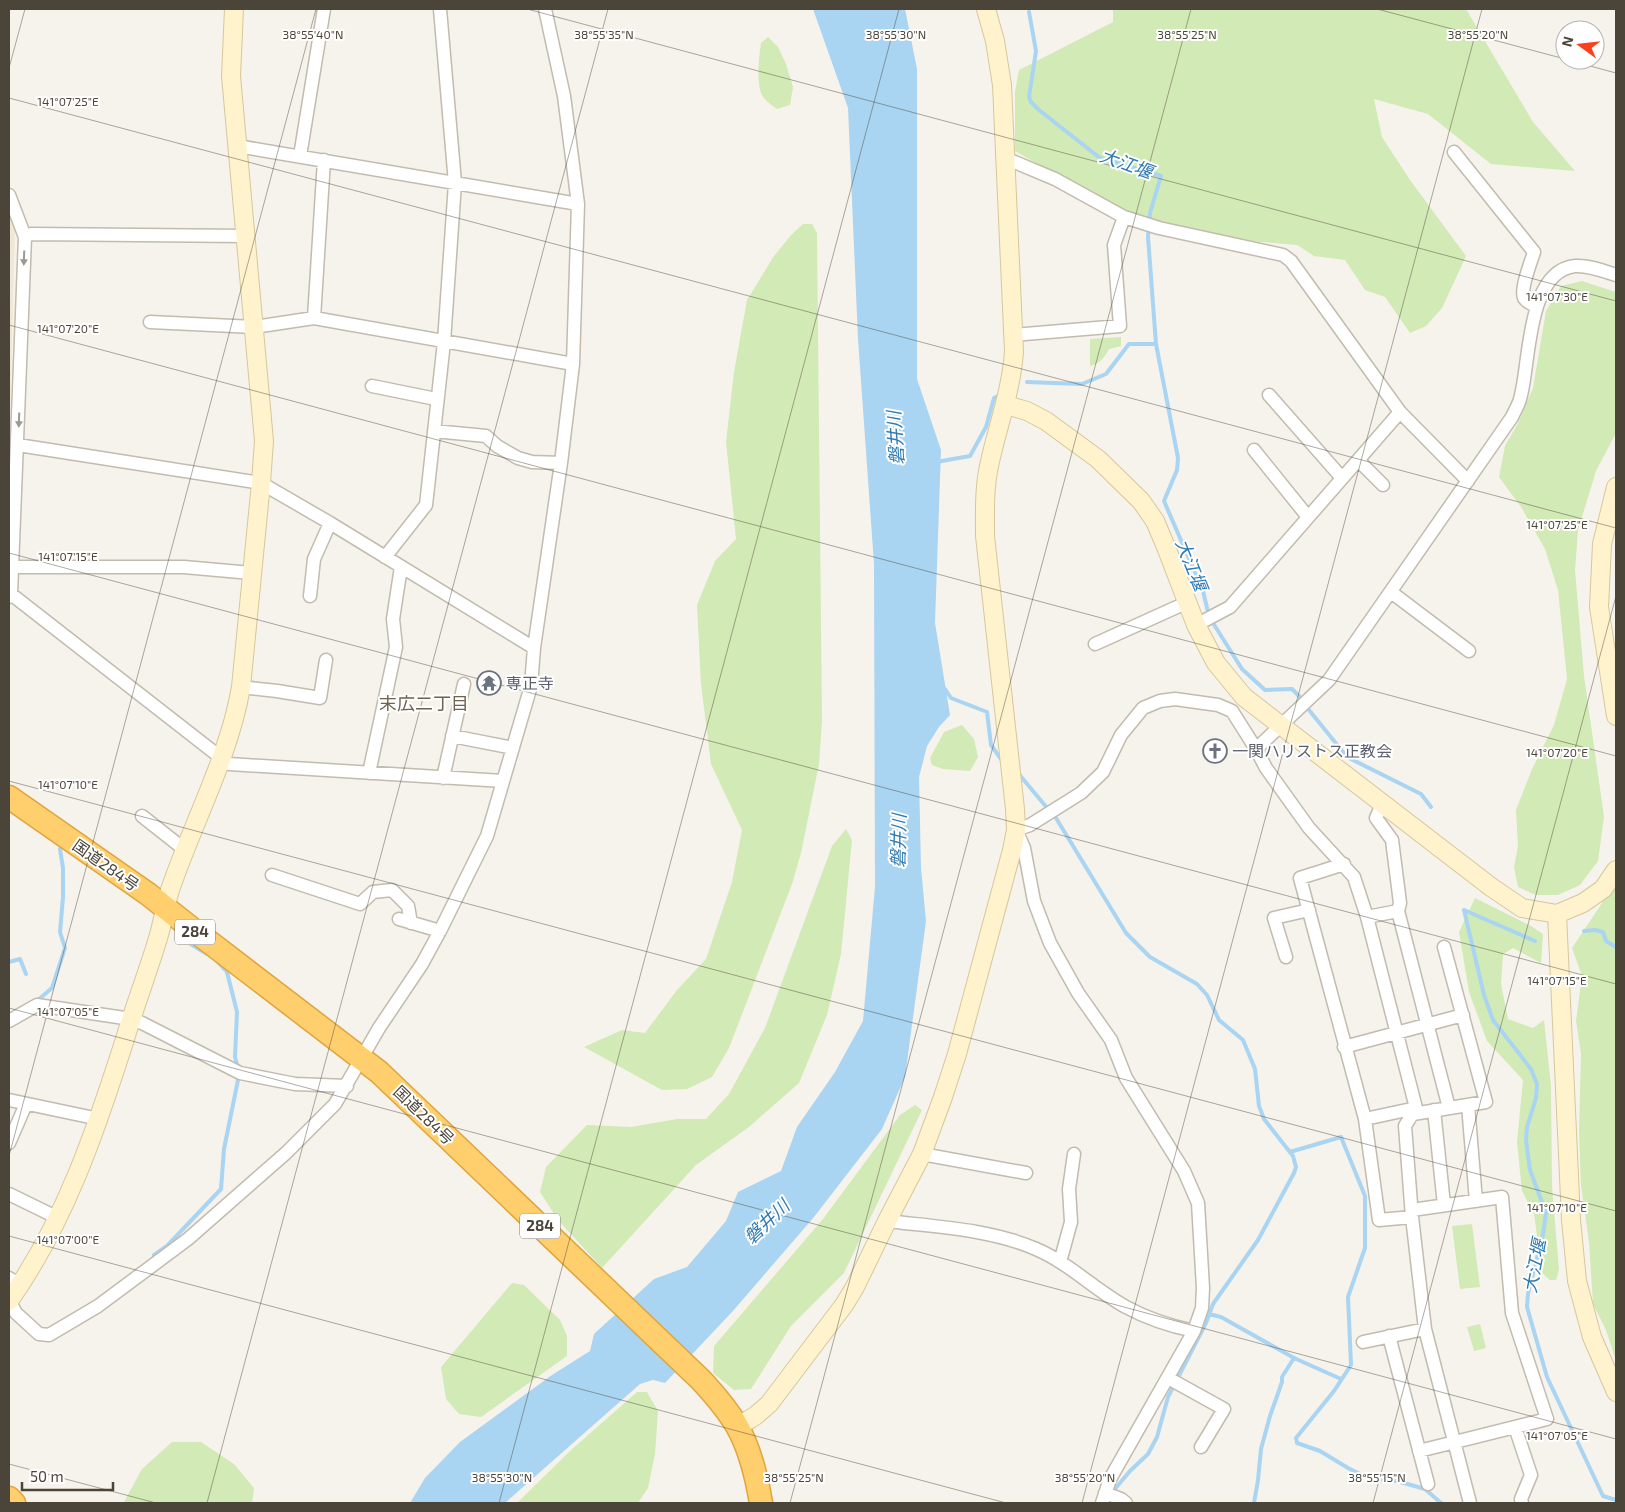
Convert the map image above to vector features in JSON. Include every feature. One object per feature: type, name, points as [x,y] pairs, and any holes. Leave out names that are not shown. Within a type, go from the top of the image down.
[{"type":"highway","name":"国道284号","points":[[9,797],[148,894],[371,1065],[701,1380],[721,1403],[737,1427],[757,1482],[762,1503]]},
{"type":"highway","points":[[9,1498],[14,1503]]},
{"type":"street","points":[[234,9],[230,76],[264,441],[241,687],[237,711],[165,908],[158,936],[99,1119],[80,1170],[58,1218],[14,1282],[9,1301],[16,1313],[39,1334],[49,1335],[98,1306],[188,1239],[293,1146],[336,1104],[347,1086],[371,1065],[379,1028],[422,964],[487,836],[531,686],[534,648],[561,463],[573,364],[578,204],[564,96],[545,9]]},
{"type":"street","points":[[300,156],[324,9]]},
{"type":"street","points":[[385,557],[426,505],[436,399],[444,342],[456,183],[440,9]]},
{"type":"street","points":[[737,1427],[755,1416],[769,1404],[844,1305],[855,1287],[887,1220],[922,1154],[957,1054],[1016,830],[985,536],[988,467],[1006,405],[1012,373],[1014,335],[1002,85],[995,41],[986,9]]},
{"type":"street","points":[[237,146],[578,204]]},
{"type":"street","points":[[1454,152],[1534,252],[1523,291],[1524,298],[1529,303],[1537,306]]},
{"type":"street","points":[[1005,158],[1055,179],[1124,217],[1159,228],[1282,254],[1292,261],[1400,412],[1468,480]]},
{"type":"street","points":[[314,318],[324,160]]},
{"type":"street","points":[[9,195],[25,237],[18,445],[10,595],[229,764],[503,781]]},
{"type":"street","points":[[1014,335],[1120,326],[1114,245],[1124,217]]},
{"type":"street","points":[[25,237],[32,234],[246,236]]},
{"type":"street","points":[[1256,749],[1329,680],[1512,417],[1521,397],[1530,334],[1537,306],[1555,274],[1565,268],[1576,266],[1589,267],[1616,275]]},
{"type":"street","points":[[150,322],[254,327],[314,318],[573,364]]},
{"type":"street","points":[[372,386],[436,399]]},
{"type":"street","points":[[1269,395],[1342,478]]},
{"type":"street","points":[[1006,405],[1027,411],[1046,422],[1098,459],[1141,500],[1155,521],[1196,625],[1216,663],[1244,697],[1490,887],[1522,908],[1557,914],[1583,903],[1603,889],[1616,870]]},
{"type":"street","points":[[1196,625],[1230,607],[1400,412]]},
{"type":"street","points":[[434,431],[486,436],[497,446],[518,458],[532,462],[561,463]]},
{"type":"street","points":[[18,445],[261,483],[534,648]]},
{"type":"street","points":[[1254,450],[1308,517]]},
{"type":"street","points":[[1358,460],[1383,485]]},
{"type":"street","points":[[1616,487],[1602,544],[1599,607],[1616,716]]},
{"type":"street","points":[[310,596],[314,559],[330,523]]},
{"type":"street","points":[[12,568],[184,567],[252,573]]},
{"type":"street","points":[[369,773],[396,646],[393,619],[401,567]]},
{"type":"street","points":[[1391,592],[1468,651]]},
{"type":"street","points":[[1095,644],[1188,602]]},
{"type":"street","points":[[241,687],[276,690],[320,698],[326,660]]},
{"type":"street","points":[[443,778],[464,684]]},
{"type":"street","points":[[1016,830],[1030,825],[1081,794],[1103,772],[1121,735],[1143,708],[1160,701],[1175,699],[1218,705],[1232,711],[1266,768],[1309,828],[1354,877],[1367,917],[1398,1033],[1414,1111],[1405,1126],[1412,1213],[1425,1329],[1470,1503]]},
{"type":"street","points":[[452,736],[512,748]]},
{"type":"street","points":[[1382,804],[1376,818],[1392,840],[1400,903],[1398,911],[1449,1108]]},
{"type":"street","points":[[142,816],[185,850]]},
{"type":"street","points":[[1016,830],[1024,848],[1034,901],[1050,943],[1078,993],[1111,1040],[1126,1078],[1184,1171],[1198,1203],[1202,1308],[1194,1331],[1110,1479],[1104,1498],[1121,1499],[1126,1503]]},
{"type":"street","points":[[1344,864],[1300,878],[1344,1047],[1365,1119],[1379,1220],[1444,1205],[1502,1197],[1512,1313],[1547,1419],[1419,1451]]},
{"type":"street","points":[[272,875],[360,904],[373,892],[392,890],[408,906],[405,921],[440,931]]},
{"type":"street","points":[[1286,957],[1274,918],[1308,910]]},
{"type":"street","points":[[1367,917],[1398,911]]},
{"type":"street","points":[[1557,914],[1571,1220],[1577,1281],[1592,1337],[1616,1392]]},
{"type":"street","points":[[1365,1119],[1486,1102],[1444,947]]},
{"type":"street","points":[[9,1021],[37,1006],[131,1019],[240,1073],[296,1084],[347,1086]]},
{"type":"street","points":[[1344,1047],[1463,1015]]},
{"type":"street","points":[[9,1100],[99,1119]]},
{"type":"street","points":[[9,1143],[26,1104]]},
{"type":"street","points":[[1468,1104],[1476,1201]]},
{"type":"street","points":[[1434,1110],[1444,1205]]},
{"type":"street","points":[[922,1154],[1026,1173]]},
{"type":"street","points":[[1060,1262],[1071,1222],[1068,1189],[1074,1154]]},
{"type":"street","points":[[9,1194],[58,1218]]},
{"type":"street","points":[[887,1220],[1002,1236],[1038,1250],[1060,1262],[1125,1307],[1163,1324],[1194,1331]]},
{"type":"street","points":[[1363,1342],[1425,1329]]},
{"type":"street","points":[[1389,1336],[1428,1484]]},
{"type":"street","points":[[1168,1378],[1224,1409],[1201,1447]]},
{"type":"street","points":[[1515,1428],[1531,1476],[1521,1500],[1522,1503]]},
{"type":"shaded area","points":[[9,213],[15,229],[9,467]]},
{"type":"green space","points":[[1113,9],[1466,9],[1533,122],[1575,171],[1491,164],[1428,114],[1374,99],[1382,137],[1410,180],[1466,256],[1442,308],[1426,326],[1410,333],[1385,297],[1365,290],[1345,260],[1314,256],[1297,245],[1250,241],[1124,214],[1015,151],[1015,92],[1019,70],[1113,22]]},
{"type":"green space","points":[[768,37],[778,47],[786,64],[793,87],[790,105],[777,109],[763,97],[759,84],[761,43]]},
{"type":"green space","points":[[803,224],[812,224],[817,233],[822,721],[819,764],[801,853],[792,884],[729,1048],[712,1077],[687,1089],[662,1090],[584,1047],[622,1030],[645,1033],[677,990],[706,959],[732,882],[742,830],[711,764],[701,684],[697,605],[715,561],[736,539],[726,442],[734,372],[747,300],[774,256]]},
{"type":"green space","points":[[1582,281],[1616,292],[1616,433],[1596,471],[1578,530],[1575,570],[1584,676],[1604,817],[1598,861],[1580,885],[1558,895],[1536,895],[1518,887],[1514,867],[1518,846],[1516,810],[1532,769],[1554,725],[1567,679],[1558,590],[1545,549],[1521,507],[1499,477],[1505,446],[1518,423],[1533,388],[1546,311],[1561,286]]},
{"type":"green space","points":[[1121,337],[1121,346],[1109,349],[1101,360],[1090,366],[1090,339]]},
{"type":"green space","points":[[962,725],[974,739],[978,757],[970,771],[943,769],[932,765],[930,758],[944,732]]},
{"type":"green space","points":[[846,829],[852,840],[841,954],[827,1015],[799,1083],[749,1127],[696,1165],[602,1268],[558,1220],[540,1192],[546,1167],[587,1125],[631,1127],[677,1119],[706,1119],[729,1094],[765,1028],[832,846]]},
{"type":"green space","points":[[1616,882],[1616,1361],[1606,1330],[1593,1304],[1589,1242],[1581,1185],[1579,1131],[1581,1054],[1576,1021],[1582,976],[1572,948]]},
{"type":"green space","points":[[1475,898],[1543,934],[1541,963],[1513,948],[1503,954],[1501,984],[1508,1019],[1533,1028],[1544,1020],[1551,1086],[1552,1186],[1559,1270],[1556,1280],[1550,1280],[1542,1273],[1534,1214],[1522,1191],[1517,1142],[1523,1080],[1487,1041],[1469,992],[1459,932]]},
{"type":"green space","points":[[915,1105],[922,1110],[844,1273],[791,1326],[751,1389],[734,1390],[713,1373],[714,1346],[823,1219],[900,1115]]},
{"type":"green space","points":[[1472,1224],[1480,1287],[1460,1289],[1452,1226]]},
{"type":"green space","points":[[512,1283],[524,1285],[560,1320],[567,1336],[567,1356],[481,1417],[459,1414],[446,1399],[441,1367]]},
{"type":"green space","points":[[1480,1324],[1486,1348],[1474,1351],[1467,1327]]},
{"type":"green space","points":[[637,1392],[647,1392],[658,1411],[655,1454],[648,1488],[638,1503],[517,1503],[570,1451]]},
{"type":"green space","points":[[172,1442],[201,1442],[234,1464],[254,1488],[252,1503],[120,1503],[124,1502],[142,1469]]},
{"type":"water","name":"磐井川","points":[[813,9],[905,9],[917,69],[917,379],[941,450],[935,623],[950,715],[939,727],[927,746],[919,777],[921,868],[926,921],[905,1077],[882,1129],[814,1217],[732,1312],[665,1383],[653,1380],[640,1384],[505,1503],[410,1503],[425,1478],[460,1442],[552,1375],[590,1351],[594,1334],[654,1279],[687,1267],[726,1221],[738,1192],[781,1171],[797,1127],[835,1072],[863,1021],[875,887],[874,564],[858,339],[848,108]]},
{"type":"waterway","name":"大江堰","points":[[1029,12],[1036,51],[1029,97],[1031,102],[1100,158],[1161,176],[1150,213],[1148,237],[1156,344],[1178,458],[1177,470],[1164,501],[1203,591],[1208,612]]},
{"type":"waterway","name":"大江堰","points":[[1027,382],[1082,384],[1106,374],[1129,344],[1156,344]]},
{"type":"waterway","name":"大江堰","points":[[936,462],[970,456],[986,427],[994,398],[998,396]]},
{"type":"waterway","name":"大江堰","points":[[1213,623],[1242,669],[1265,690],[1292,689],[1300,697]]},
{"type":"waterway","points":[[945,689],[951,698],[987,712],[991,745],[1001,759]]},
{"type":"waterway","name":"大江堰","points":[[1309,710],[1347,757],[1421,794],[1431,807]]},
{"type":"waterway","points":[[1018,773],[1048,809]]},
{"type":"waterway","points":[[1056,818],[1126,933],[1150,957],[1197,984],[1207,995],[1219,1020],[1243,1040],[1255,1069],[1259,1106],[1264,1119],[1293,1156],[1296,1167],[1258,1240],[1213,1304],[1206,1323],[1168,1397],[1157,1437],[1148,1454],[1114,1490],[1110,1503]]},
{"type":"waterway","points":[[38,1000],[52,988],[65,948],[60,932],[63,897],[63,868],[60,849]]},
{"type":"waterway","name":"大江堰","points":[[1464,910],[1484,995],[1493,1020],[1531,1069],[1537,1084],[1536,1098],[1527,1127],[1526,1140],[1530,1170],[1546,1213],[1543,1234],[1528,1294],[1527,1307],[1547,1377],[1603,1496],[1616,1500]]},
{"type":"waterway","points":[[1464,910],[1535,941]]},
{"type":"waterway","points":[[1584,931],[1595,930],[1603,932],[1606,941],[1616,947]]},
{"type":"waterway","points":[[189,943],[207,954]]},
{"type":"waterway","points":[[9,962],[20,959],[26,974]]},
{"type":"waterway","points":[[215,959],[227,972],[237,1012],[235,1057],[238,1068]]},
{"type":"waterway","points":[[154,1255],[167,1246],[221,1189],[224,1149],[239,1075]]},
{"type":"waterway","points":[[1290,1152],[1341,1137],[1365,1196],[1365,1248],[1348,1297],[1351,1365],[1334,1391],[1296,1438],[1297,1443],[1320,1451],[1368,1478],[1397,1481],[1425,1489],[1441,1503]]},
{"type":"waterway","points":[[1209,1314],[1221,1317],[1294,1358],[1341,1379]]},
{"type":"waterway","points":[[1254,1503],[1261,1449],[1270,1416],[1282,1377],[1294,1358]]},
{"type":"place","name":"専正寺","points":[[489,683]]},
{"type":"place","name":"一関ハリストス正教会","points":[[1215,751]]},
{"type":"district","name":"末広二丁目","points":[[424,704]]}]
